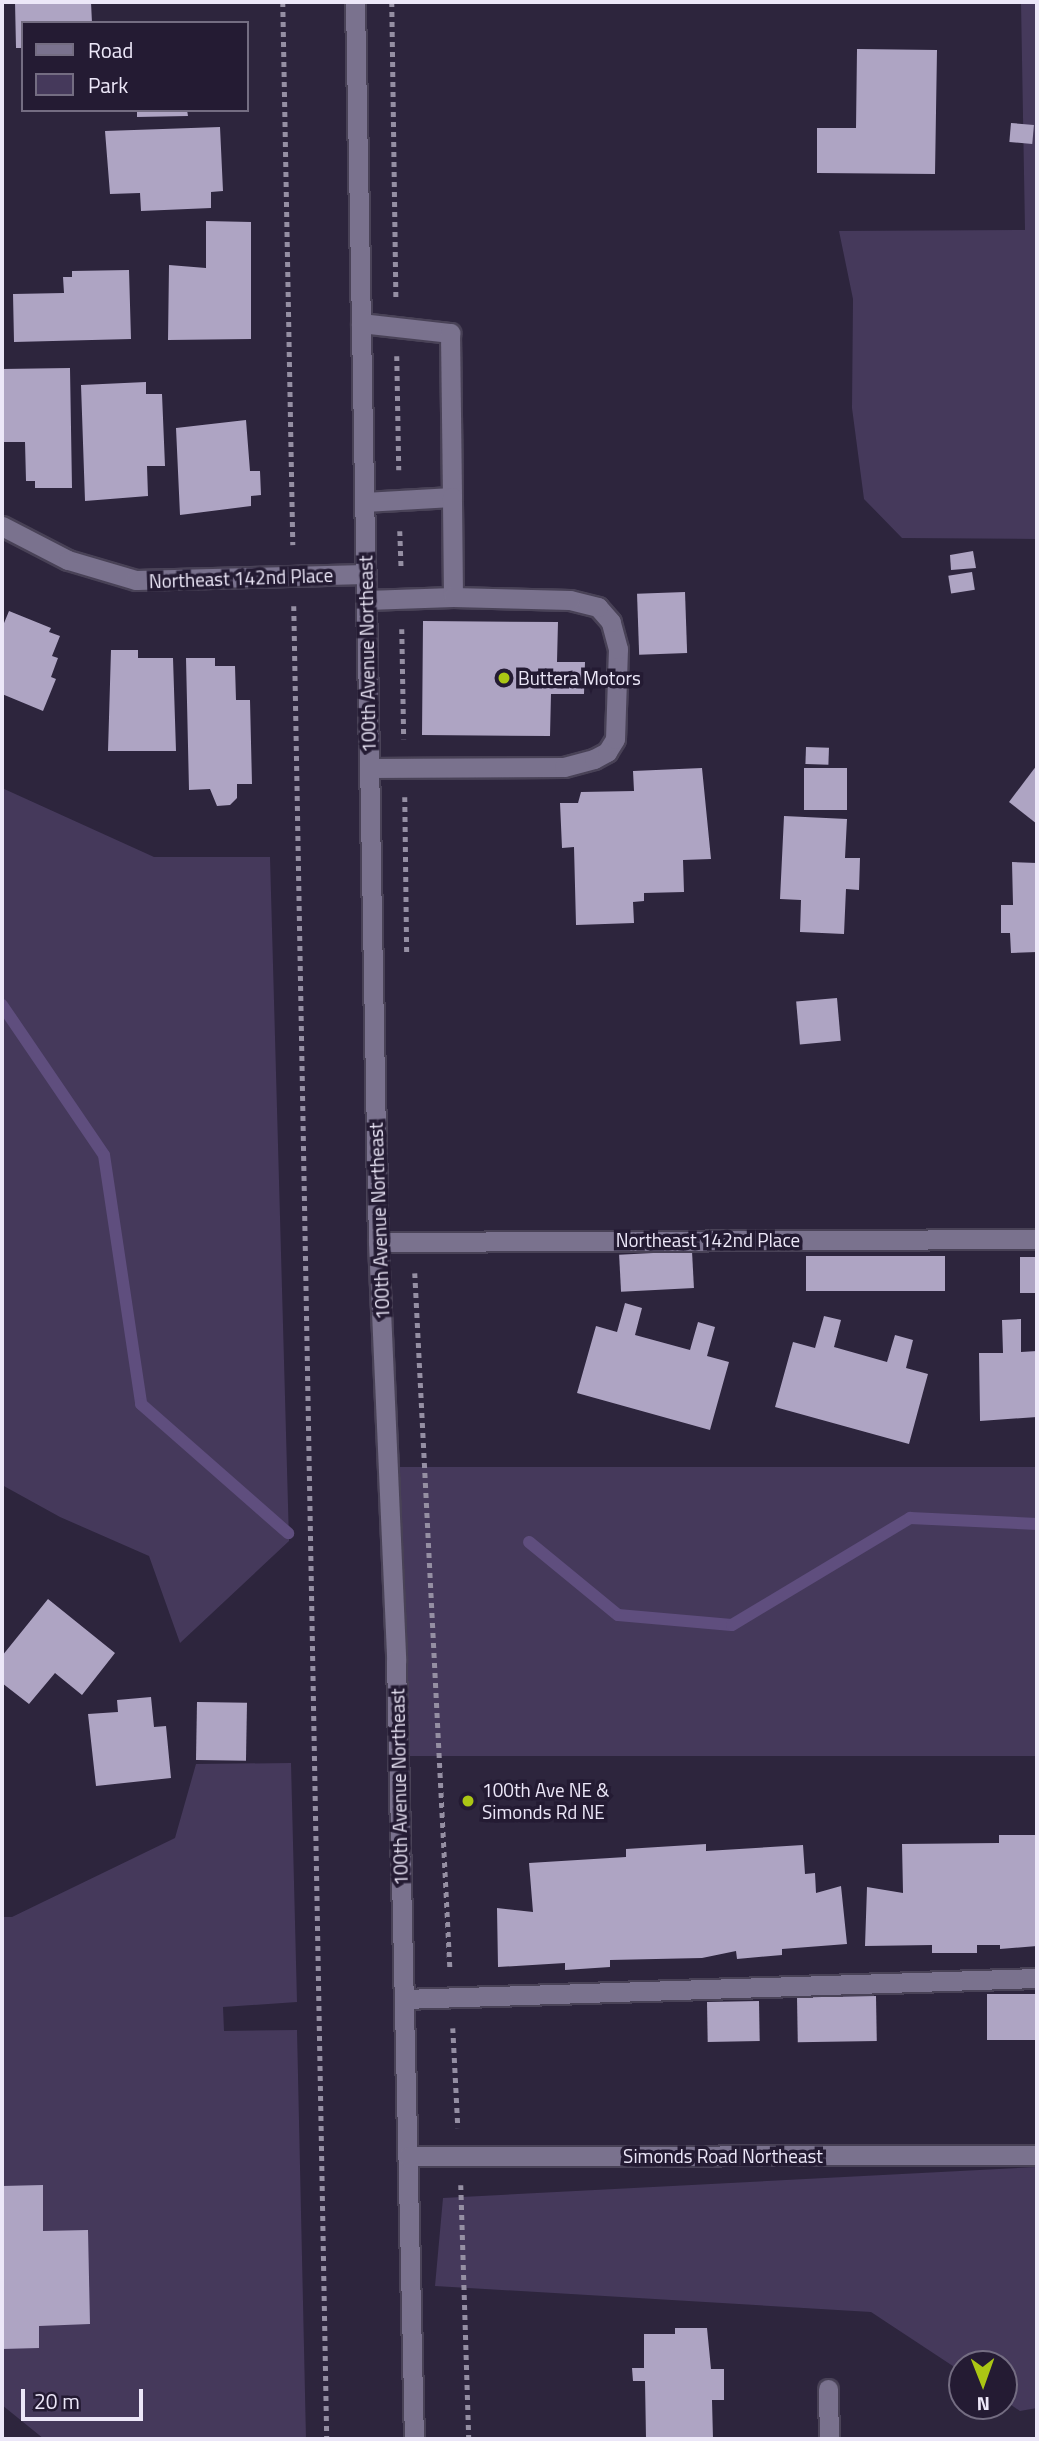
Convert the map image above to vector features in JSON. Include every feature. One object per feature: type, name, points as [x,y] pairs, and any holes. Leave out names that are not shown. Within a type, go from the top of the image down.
[{"type":"main road","name":"100th Avenue Northeast","points":[[355,2],[378,1242],[404,1999],[414,2439]]},
{"type":"main road","points":[[361,323],[450,333],[453,597]]},
{"type":"main road","points":[[364,502],[452,497]]},
{"type":"main road","name":"Northeast 142nd Place","points":[[2,526],[68,560],[136,580],[365,574]]},
{"type":"main road","points":[[366,600],[453,597],[570,600],[598,607],[611,622],[618,649],[615,739],[601,755],[564,767],[369,768]]},
{"type":"main road","name":"Northeast 142nd Place","points":[[378,1242],[1037,1239]]},
{"type":"main road","points":[[404,1999],[1037,1978]]},
{"type":"main road","name":"Simonds Road Northeast","points":[[408,2156],[1037,2155]]},
{"type":"main road","points":[[828,2389],[830,2439]]},
{"type":"path","points":[[283,2],[293,556]]},
{"type":"path","points":[[392,2],[407,959]]},
{"type":"path","points":[[294,615],[327,2439]]},
{"type":"path","points":[[414,1242],[456,2071]]},
{"type":"path","points":[[463,2226],[469,2439]]},
{"type":"green space","points":[[1021,2],[1037,2],[1037,539],[902,538],[864,499],[852,408],[853,299],[839,231],[1025,230]]},
{"type":"green space","points":[[2,788],[154,857],[270,857],[289,1541],[180,1643],[149,1556],[60,1517],[2,1485]]},
{"type":"green space","points":[[388,1467],[1037,1467],[1037,1756],[388,1756]]},
{"type":"green space","points":[[291,1763],[297,2002],[223,2007],[224,2031],[297,2030],[306,2439],[44,2439],[2,2405],[2,1917],[12,1917],[175,1838],[196,1764]]},
{"type":"green space","points":[[1037,2167],[1037,2408],[1018,2410],[1018,2350],[948,2350],[948,2363],[871,2312],[435,2286],[443,2198]]},
{"type":"building","points":[[15,2],[91,2],[92,21],[21,21],[21,48],[16,48]]},
{"type":"building","points":[[857,49],[937,50],[935,174],[817,173],[817,128],[856,128]]},
{"type":"building","points":[[137,112],[187,112],[188,116],[137,117]]},
{"type":"building","points":[[1011,123],[1034,125],[1032,144],[1009,142]]},
{"type":"building","points":[[220,127],[223,191],[211,192],[211,208],[141,211],[140,193],[110,194],[105,131]]},
{"type":"building","points":[[206,221],[251,222],[251,339],[168,340],[169,265],[206,268]]},
{"type":"building","points":[[129,270],[131,339],[14,342],[13,294],[64,293],[63,277],[72,277],[72,271]]},
{"type":"building","points":[[70,368],[72,488],[35,488],[35,481],[26,481],[25,442],[2,442],[2,369]]},
{"type":"building","points":[[146,382],[146,394],[162,394],[165,466],[147,466],[148,496],[85,501],[81,385]]},
{"type":"building","points":[[246,420],[250,471],[260,471],[261,495],[251,496],[251,506],[180,515],[176,428]]},
{"type":"building","points":[[973,551],[976,568],[951,570],[950,555]]},
{"type":"building","points":[[972,572],[975,590],[951,594],[948,576]]},
{"type":"building","points":[[685,592],[687,653],[639,655],[637,594]]},
{"type":"building","points":[[9,611],[51,628],[49,632],[60,636],[52,656],[58,658],[51,677],[56,679],[43,711],[2,694],[2,628]]},
{"type":"building","name":"Buttera Motors","points":[[423,621],[558,622],[557,662],[585,662],[584,694],[551,694],[550,736],[422,735]]},
{"type":"building","points":[[111,650],[138,650],[138,658],[173,658],[176,751],[108,751]]},
{"type":"building","points":[[186,658],[215,658],[215,666],[235,666],[236,700],[250,700],[252,784],[237,784],[237,798],[230,805],[217,806],[210,789],[189,790]]},
{"type":"building","points":[[806,747],[829,748],[828,765],[805,764]]},
{"type":"building","points":[[1037,765],[1037,824],[1009,802]]},
{"type":"building","points":[[702,768],[711,859],[683,860],[684,892],[644,893],[644,901],[633,902],[634,923],[576,925],[574,847],[562,848],[560,803],[578,803],[581,792],[634,791],[633,771]]},
{"type":"building","points":[[804,768],[847,768],[847,810],[804,810]]},
{"type":"building","points":[[784,816],[847,819],[845,858],[860,858],[859,890],[846,889],[844,934],[800,932],[801,900],[780,899]]},
{"type":"building","points":[[1012,862],[1037,863],[1037,952],[1011,953],[1010,933],[1001,933],[1001,905],[1013,905]]},
{"type":"building","points":[[837,998],[841,1041],[800,1044],[796,1002]]},
{"type":"building","points":[[692,1251],[694,1288],[621,1292],[619,1255]]},
{"type":"building","points":[[806,1256],[945,1256],[945,1291],[806,1291]]},
{"type":"building","points":[[1020,1257],[1037,1257],[1037,1293],[1020,1293]]},
{"type":"building","points":[[625,1303],[642,1308],[635,1335],[690,1350],[698,1322],[715,1327],[707,1356],[729,1362],[710,1430],[577,1393],[596,1326],[617,1332]]},
{"type":"building","points":[[824,1316],[841,1320],[834,1347],[887,1362],[895,1335],[913,1340],[906,1368],[928,1374],[909,1444],[775,1407],[793,1342],[815,1348]]},
{"type":"building","points":[[1021,1319],[1021,1352],[1037,1351],[1037,1417],[980,1421],[979,1353],[1003,1353],[1002,1320]]},
{"type":"building","points":[[48,1599],[115,1653],[82,1695],[55,1673],[29,1704],[2,1683],[2,1656]]},
{"type":"building","points":[[151,1697],[154,1727],[166,1726],[171,1778],[96,1786],[88,1714],[118,1712],[117,1700]]},
{"type":"building","points":[[197,1702],[247,1703],[246,1761],[196,1760]]},
{"type":"building","points":[[999,1835],[1037,1835],[1037,1946],[1000,1949],[1000,1945],[977,1945],[977,1953],[932,1953],[932,1945],[865,1946],[867,1887],[903,1893],[902,1844],[999,1843]]},
{"type":"building","points":[[706,1844],[706,1851],[803,1845],[805,1874],[815,1873],[816,1893],[841,1886],[847,1944],[782,1949],[782,1955],[737,1959],[736,1951],[702,1958],[610,1960],[610,1967],[565,1970],[565,1963],[498,1967],[497,1908],[533,1912],[529,1863],[626,1857],[626,1849]]},
{"type":"building","points":[[987,1994],[1037,1994],[1037,2040],[987,2040]]},
{"type":"building","points":[[876,1996],[877,2041],[798,2042],[797,1997]]},
{"type":"building","points":[[759,2001],[760,2041],[708,2042],[707,2002]]},
{"type":"building","points":[[43,2185],[43,2231],[88,2230],[90,2324],[39,2326],[39,2348],[2,2349],[2,2186]]},
{"type":"building","points":[[675,2328],[707,2328],[711,2369],[724,2369],[724,2400],[712,2400],[713,2439],[646,2439],[645,2381],[633,2381],[632,2368],[644,2368],[644,2334],[675,2334]]},
{"type":"waterway","points":[[2,1005],[104,1155],[141,1404],[288,1533]]},
{"type":"waterway","points":[[529,1542],[618,1615],[732,1625],[910,1518],[1037,1524]]},
{"type":"place","name":"Buttera Motors","points":[[504,678]]},
{"type":"place","name":"100th Ave NE & Simonds Rd NE","points":[[468,1801]]}]
